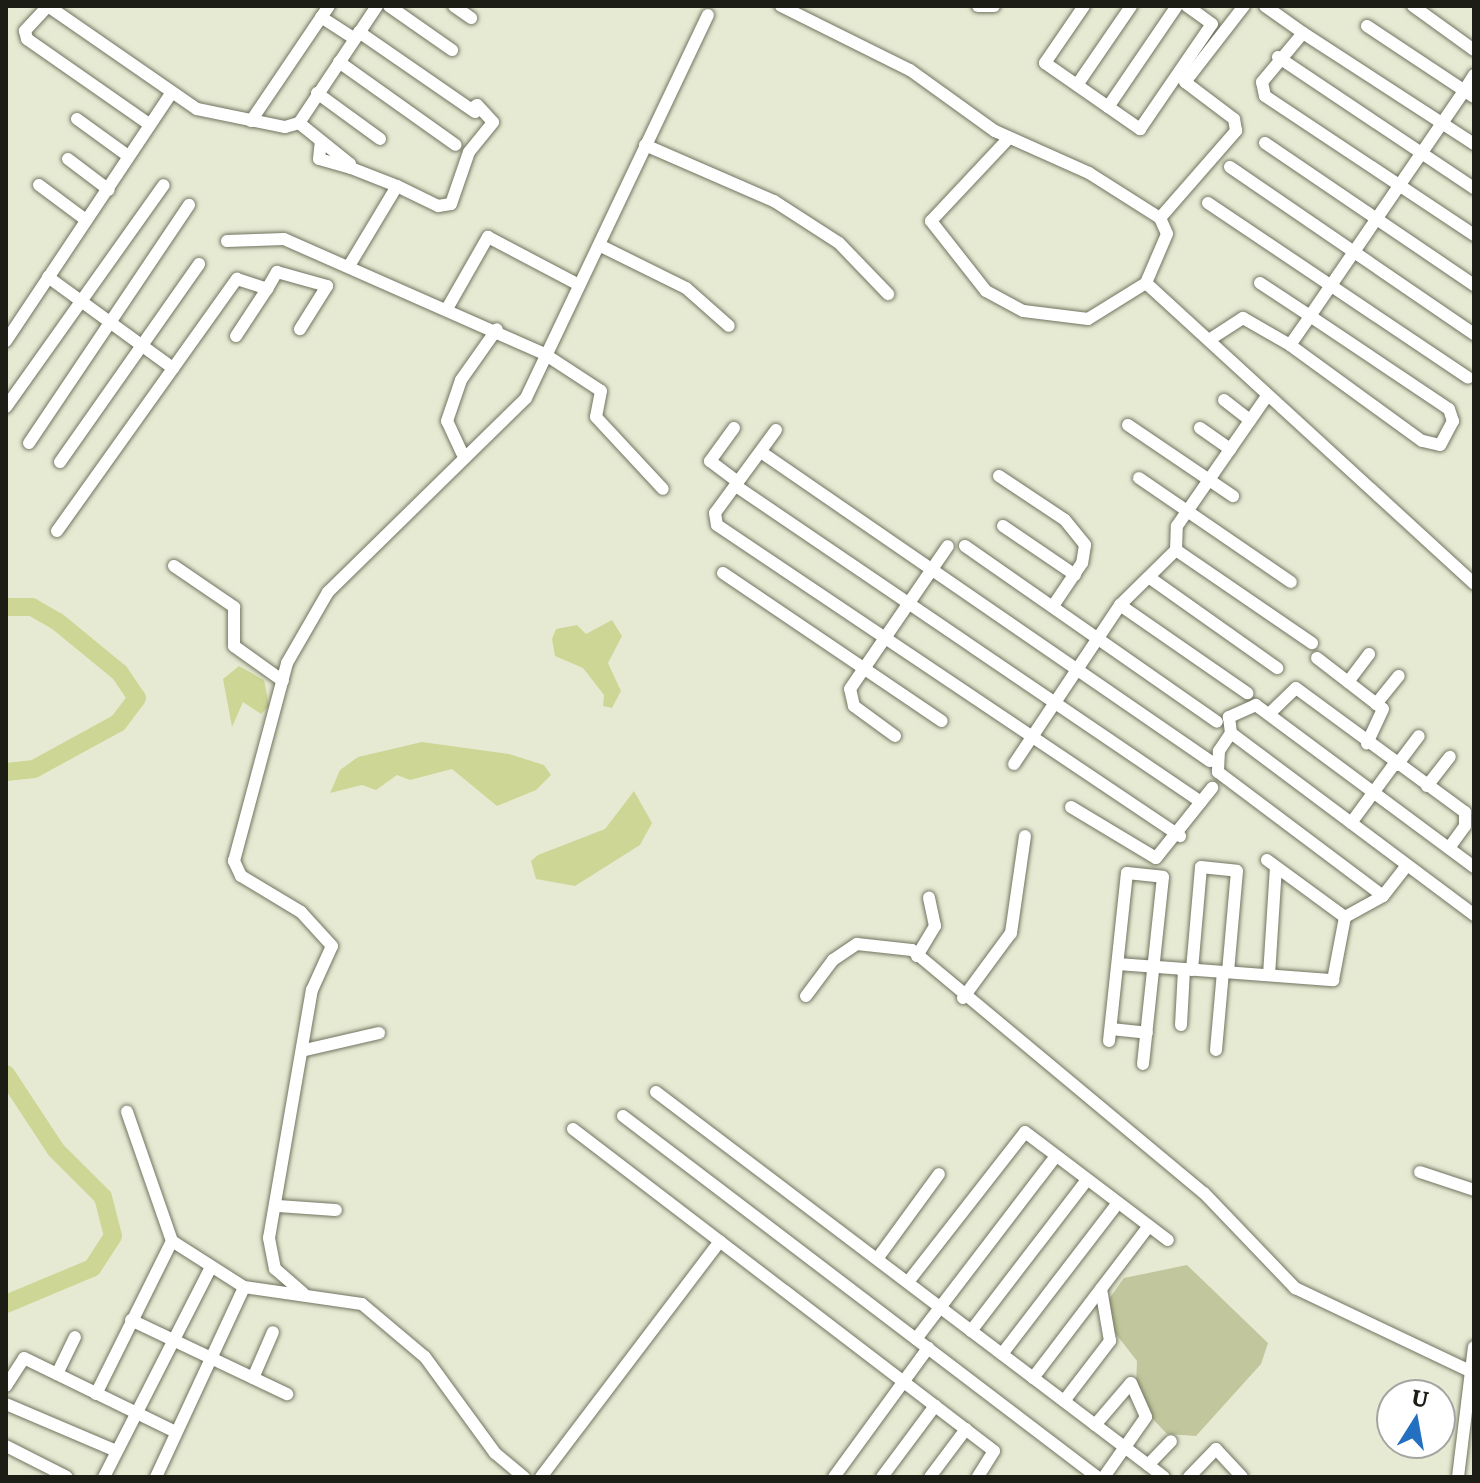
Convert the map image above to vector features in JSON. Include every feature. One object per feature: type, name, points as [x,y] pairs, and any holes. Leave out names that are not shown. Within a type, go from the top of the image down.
[{"type":"street","points":[[149,124],[27,39],[25,31],[48,6],[171,94],[197,109],[251,121],[299,123],[351,168],[438,206],[451,204],[469,152],[493,122],[477,105],[474,111],[325,11],[251,121]]},
{"type":"street","points":[[299,123],[377,6]]},
{"type":"street","points":[[389,6],[452,50]]},
{"type":"street","points":[[454,6],[471,18]]},
{"type":"street","points":[[781,6],[910,70],[1009,138],[1089,173],[1160,218],[1167,234],[1146,283],[1088,319],[1023,311],[986,291],[931,221],[982,174],[1009,138]]},
{"type":"street","points":[[978,6],[994,6]]},
{"type":"street","points":[[1084,6],[1045,63],[1140,129],[1212,24],[1187,6]]},
{"type":"street","points":[[1077,85],[1131,6]]},
{"type":"street","points":[[1108,107],[1177,6]]},
{"type":"street","points":[[1160,218],[1236,131],[1234,119],[1185,82],[1244,6]]},
{"type":"street","points":[[1265,6],[1474,144]]},
{"type":"street","points":[[1413,6],[1474,50]]},
{"type":"street","points":[[303,1293],[284,1280],[270,1256],[305,1050],[312,990],[332,944],[301,912],[241,876],[234,861],[283,681],[319,602],[462,453],[523,402],[543,353],[601,246],[645,145],[708,15]]},
{"type":"street","points":[[1367,26],[1469,94]]},
{"type":"street","points":[[1303,33],[1278,57],[1262,82],[1265,96],[1474,235]]},
{"type":"street","points":[[1278,57],[1474,188]]},
{"type":"street","points":[[339,62],[456,145]]},
{"type":"street","points":[[1290,345],[1422,152],[1469,94],[1474,75]]},
{"type":"street","points":[[317,93],[380,139]]},
{"type":"street","points":[[6,341],[109,190],[127,155],[171,94]]},
{"type":"street","points":[[77,119],[127,155]]},
{"type":"street","points":[[1265,143],[1474,285]]},
{"type":"street","points":[[645,145],[774,201],[839,243],[888,294]]},
{"type":"street","points":[[68,159],[109,190]]},
{"type":"street","points":[[1230,167],[1474,334]]},
{"type":"street","points":[[39,185],[86,220]]},
{"type":"street","points":[[6,407],[164,185]]},
{"type":"street","points":[[349,266],[397,186]]},
{"type":"street","points":[[1208,203],[1468,378]]},
{"type":"street","points":[[29,443],[107,320],[189,205]]},
{"type":"street","points":[[227,241],[275,237],[448,307],[543,353],[601,391],[596,417],[663,489]]},
{"type":"street","points":[[448,307],[488,237],[579,285]]},
{"type":"street","points":[[601,246],[686,288],[729,326]]},
{"type":"street","points":[[60,462],[199,264]]},
{"type":"street","points":[[236,336],[277,272],[327,286],[300,329]]},
{"type":"street","points":[[48,277],[79,303],[173,368]]},
{"type":"street","points":[[57,531],[237,279],[267,289]]},
{"type":"street","points":[[1146,283],[1212,338],[1265,399],[1474,584]]},
{"type":"street","points":[[1212,338],[1243,318],[1290,345],[1422,441],[1442,442],[1453,421],[1449,409],[1260,283]]},
{"type":"street","points":[[462,453],[447,421],[461,380],[497,329]]},
{"type":"street","points":[[1014,764],[1075,667],[1120,605],[1176,550],[1177,526],[1265,399]]},
{"type":"street","points":[[1224,400],[1250,420]]},
{"type":"street","points":[[1128,425],[1233,496]]},
{"type":"street","points":[[734,428],[710,461],[737,484],[1201,802]]},
{"type":"street","points":[[1200,428],[1230,449]]},
{"type":"street","points":[[776,430],[715,513],[717,525],[1180,836]]},
{"type":"street","points":[[761,452],[1210,761]]},
{"type":"street","points":[[999,476],[1076,531],[1085,551],[1075,575],[1053,606]]},
{"type":"street","points":[[1139,478],[1291,582]]},
{"type":"street","points":[[1003,526],[1075,575]]},
{"type":"street","points":[[895,736],[849,697],[864,668],[948,546]]},
{"type":"street","points":[[965,546],[1217,722]]},
{"type":"street","points":[[1176,550],[1312,643]]},
{"type":"street","points":[[174,566],[234,607],[234,646],[283,681]]},
{"type":"street","points":[[723,573],[942,721]]},
{"type":"street","points":[[1150,578],[1277,668]]},
{"type":"street","points":[[1120,605],[1247,693]]},
{"type":"street","points":[[1348,682],[1369,654]]},
{"type":"street","points":[[1317,658],[1376,704],[1385,716],[1367,743]]},
{"type":"street","points":[[1376,704],[1399,676]]},
{"type":"street","points":[[1269,714],[1296,688],[1467,816],[1449,848]]},
{"type":"street","points":[[1474,867],[1269,714],[1245,705],[1227,721],[1231,733],[1474,915]]},
{"type":"street","points":[[1231,733],[1219,751],[1218,772],[1383,896]]},
{"type":"street","points":[[1351,823],[1419,736]]},
{"type":"street","points":[[1427,786],[1450,757]]},
{"type":"street","points":[[1071,807],[1145,857],[1164,855],[1212,788]]},
{"type":"street","points":[[963,998],[1011,933],[1025,836]]},
{"type":"street","points":[[1269,975],[1272,863],[1345,917]]},
{"type":"street","points":[[1345,917],[1383,896],[1407,865]]},
{"type":"street","points":[[1181,1025],[1201,867],[1237,871],[1216,1050]]},
{"type":"street","points":[[1143,1064],[1147,1033],[1155,967],[1163,877],[1127,873],[1110,1035],[1147,1033]]},
{"type":"street","points":[[917,956],[935,926],[929,898]]},
{"type":"street","points":[[1118,964],[1333,980],[1345,917]]},
{"type":"street","points":[[806,996],[833,960],[857,944],[917,956],[963,998],[1204,1193],[1295,1288],[1471,1372]]},
{"type":"street","points":[[305,1050],[379,1033]]},
{"type":"street","points":[[656,1092],[1164,1477]]},
{"type":"street","points":[[127,1112],[172,1241],[244,1287],[354,1301],[407,1339],[495,1453],[524,1477]]},
{"type":"street","points":[[623,1116],[1097,1477]]},
{"type":"street","points":[[573,1129],[995,1453],[978,1477]]},
{"type":"street","points":[[908,1282],[1022,1133],[1168,1240]]},
{"type":"street","points":[[916,1339],[1056,1156]]},
{"type":"street","points":[[1420,1172],[1474,1190]]},
{"type":"street","points":[[877,1259],[939,1174]]},
{"type":"street","points":[[971,1331],[1087,1180]]},
{"type":"street","points":[[1002,1354],[1118,1203]]},
{"type":"street","points":[[277,1206],[336,1210]]},
{"type":"street","points":[[1033,1378],[1149,1226]]},
{"type":"street","points":[[96,1394],[172,1241]]},
{"type":"street","points":[[541,1477],[720,1241]]},
{"type":"street","points":[[104,1477],[133,1412],[211,1267]]},
{"type":"street","points":[[156,1477],[244,1287]]},
{"type":"street","points":[[1064,1401],[1110,1341],[1101,1289]]},
{"type":"street","points":[[131,1320],[287,1394]]},
{"type":"street","points":[[253,1378],[273,1332]]},
{"type":"street","points":[[57,1374],[75,1337]]},
{"type":"street","points":[[1458,1477],[1474,1347]]},
{"type":"street","points":[[834,1477],[928,1348]]},
{"type":"street","points":[[6,1386],[21,1358],[176,1432]]},
{"type":"street","points":[[1095,1425],[1131,1383],[1146,1417],[1104,1477]]},
{"type":"street","points":[[6,1404],[116,1451]]},
{"type":"street","points":[[882,1477],[935,1406]]},
{"type":"street","points":[[930,1477],[966,1429]]},
{"type":"street","points":[[1148,1465],[1171,1441]]},
{"type":"street","points":[[6,1446],[67,1477]]},
{"type":"street","points":[[1189,1477],[1216,1449],[1242,1477]]},
{"type":"shaded area","points":[[612,620],[622,636],[608,663],[621,691],[612,708],[603,706],[604,695],[583,668],[555,656],[552,639],[556,629],[577,625],[586,634]]},
{"type":"shaded area","points":[[239,666],[264,680],[269,706],[261,714],[243,702],[232,727],[223,679]]},
{"type":"shaded area","points":[[422,742],[509,754],[544,765],[551,775],[536,790],[497,806],[452,769],[410,780],[397,775],[376,790],[362,785],[330,793],[340,770],[358,757]]},
{"type":"shaded area","points":[[634,791],[652,823],[640,845],[575,886],[536,879],[531,861],[538,855],[605,829]]},
{"type":"shaded area","points":[[1187,1265],[1268,1343],[1261,1364],[1196,1436],[1167,1434],[1150,1416],[1136,1385],[1137,1361],[1112,1329],[1109,1299],[1124,1278]]},
{"type":"waterway","points":[[6,607],[32,607],[58,622],[120,673],[137,698],[118,723],[34,769],[6,772]]},
{"type":"waterway","points":[[6,1074],[56,1150],[103,1197],[113,1236],[92,1268],[6,1304]]}]
